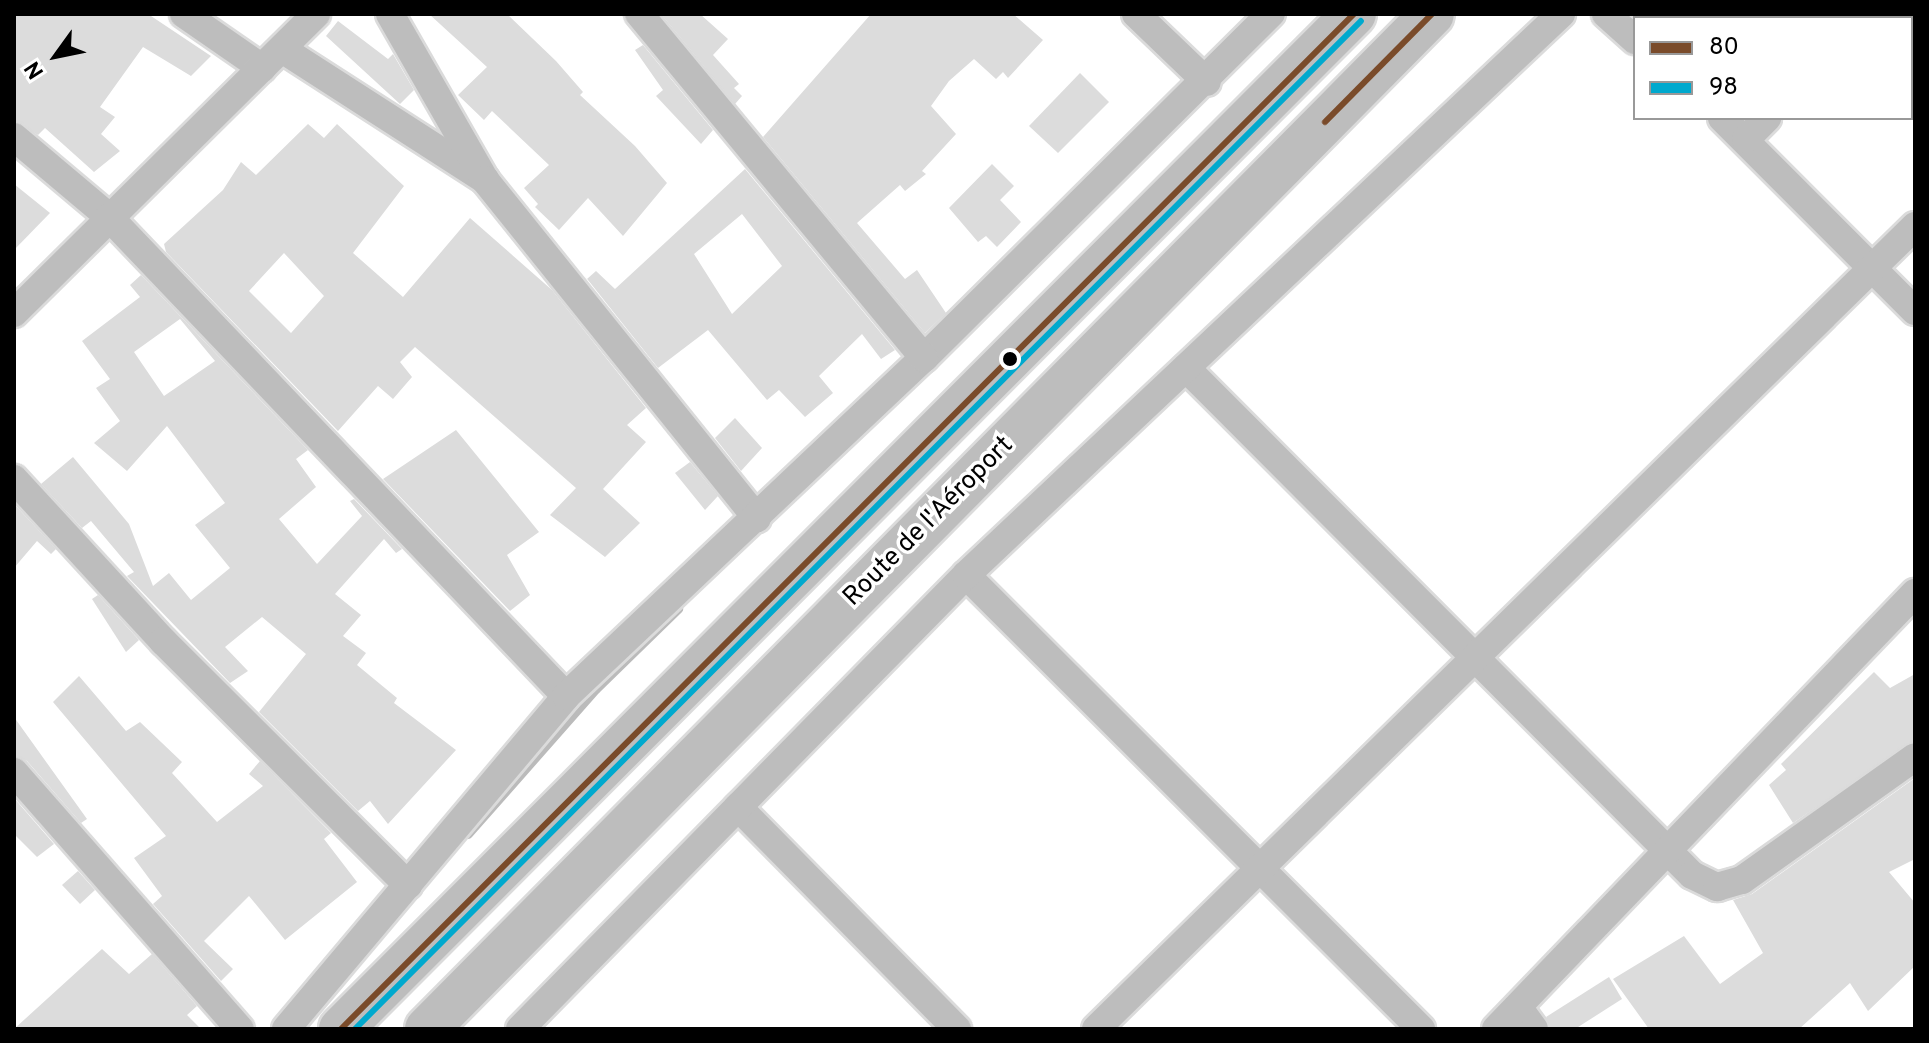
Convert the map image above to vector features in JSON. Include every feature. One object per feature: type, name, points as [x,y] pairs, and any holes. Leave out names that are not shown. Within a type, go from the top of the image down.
[{"type":"highway","points":[[341,1029],[1354,14]]},
{"type":"highway","name":"Route de l'Aéroport","points":[[427,1029],[1432,14]]},
{"type":"street","points":[[184,14],[272,58],[485,180]]},
{"type":"street","points":[[14,313],[316,14]]},
{"type":"street","points":[[390,14],[485,180],[757,518]]},
{"type":"street","points":[[639,14],[924,358]]},
{"type":"street","points":[[1136,14],[1207,82]]},
{"type":"street","points":[[286,1029],[566,696],[924,358],[1207,82],[1271,14]]},
{"type":"street","points":[[520,1029],[966,575],[1561,14]]},
{"type":"street","points":[[1606,14],[1633,38]]},
{"type":"street","points":[[1724,120],[1915,311]]},
{"type":"street","points":[[1746,139],[1765,120]]},
{"type":"street","points":[[14,137],[109,217],[566,696]]},
{"type":"street","points":[[1096,1029],[1915,226]]},
{"type":"street","points":[[1186,368],[1476,657],[1662,851],[1717,887],[1742,880],[1915,757]]},
{"type":"street","points":[[14,479],[163,641],[408,885]]},
{"type":"street","points":[[966,575],[1421,1029]]},
{"type":"street","points":[[1496,1029],[1526,1018],[1662,851],[1915,593]]},
{"type":"street","points":[[14,772],[240,1029]]},
{"type":"street","points":[[738,807],[957,1029]]},
{"type":"building","points":[[14,14],[148,14],[211,56],[191,76],[143,47],[100,107],[115,117],[101,134],[120,151],[94,172],[45,128],[38,135],[14,120]]},
{"type":"building","points":[[429,14],[507,14],[556,61],[583,92],[580,95],[635,146],[667,183],[623,236],[588,198],[559,230],[535,207],[538,204],[524,188],[549,165],[492,111],[484,120],[458,95],[487,67]]},
{"type":"building","points":[[661,14],[700,14],[728,39],[713,55],[739,84],[734,88],[742,96],[735,104]]},
{"type":"building","points":[[871,14],[1013,14],[1043,40],[1008,78],[1003,72],[996,79],[974,59],[949,81],[931,106],[956,134],[922,171],[926,174],[905,191],[900,185],[857,223],[905,279],[917,270],[946,313],[925,333],[763,137]]},
{"type":"building","points":[[338,21],[388,59],[393,54],[414,90],[400,104],[326,36]]},
{"type":"building","points":[[643,45],[713,130],[701,144],[656,96],[663,90],[635,50]]},
{"type":"building","points":[[1080,73],[1109,102],[1058,153],[1029,126]]},
{"type":"building","points":[[308,124],[324,138],[337,124],[404,186],[353,253],[403,297],[470,218],[552,290],[646,408],[627,425],[646,442],[603,489],[640,523],[605,557],[550,515],[576,488],[415,347],[400,362],[412,377],[393,399],[378,386],[338,431],[166,252],[164,244],[223,190],[241,162],[256,175]],"holes":[[[284,253],[324,296],[291,333],[249,291]]]},
{"type":"building","points":[[992,164],[1014,186],[1000,200],[1021,222],[997,247],[986,236],[978,242],[949,208]]},
{"type":"building","points":[[745,169],[895,350],[881,359],[862,334],[819,376],[833,393],[805,417],[779,390],[767,400],[708,330],[658,368],[587,279],[596,271],[615,289]],"holes":[[[742,214],[782,266],[732,314],[694,254]]]},
{"type":"building","points":[[14,184],[50,213],[14,250]]},
{"type":"building","points":[[141,275],[308,450],[296,459],[316,487],[279,519],[317,564],[362,516],[350,501],[354,499],[402,549],[396,553],[384,539],[335,594],[361,615],[343,636],[366,653],[357,665],[397,698],[394,703],[456,750],[388,824],[370,801],[358,811],[259,712],[306,654],[262,617],[225,647],[248,671],[230,683],[127,576],[134,572],[91,521],[82,528],[41,484],[73,457],[129,524],[153,586],[169,573],[191,600],[230,568],[195,525],[225,503],[167,426],[127,471],[94,443],[120,421],[96,388],[110,379],[82,341],[140,297],[130,285]],"holes":[[[180,319],[215,361],[164,396],[134,352]]]},
{"type":"building","points":[[735,418],[762,448],[741,471],[715,438]]},
{"type":"building","points":[[456,430],[539,532],[507,555],[530,595],[510,611],[383,479]]},
{"type":"building","points":[[690,462],[718,496],[705,510],[675,473]]},
{"type":"building","points":[[16,506],[56,549],[51,554],[37,541],[14,568]]},
{"type":"building","points":[[98,595],[139,640],[126,652],[92,599]]},
{"type":"building","points":[[1874,672],[1890,688],[1915,674],[1915,740],[1793,823],[1769,785],[1786,770],[1781,764]]},
{"type":"building","points":[[79,676],[126,731],[140,722],[182,762],[172,773],[217,822],[263,786],[249,774],[260,761],[331,833],[324,839],[357,882],[285,940],[249,896],[204,941],[233,969],[221,981],[153,904],[162,896],[134,858],[166,836],[53,702]]},
{"type":"building","points":[[14,717],[87,819],[81,823],[27,761],[14,755]]},
{"type":"building","points":[[1915,778],[1915,859],[1889,872],[1915,903],[1915,966],[1868,1011],[1850,983],[1799,1029],[1649,1029],[1613,979],[1684,936],[1720,984],[1763,953],[1733,900],[1752,894]]},
{"type":"building","points":[[14,798],[54,844],[37,857],[14,834]]},
{"type":"building","points":[[78,871],[95,890],[80,904],[62,885]]},
{"type":"building","points":[[102,949],[129,974],[152,954],[197,1006],[187,1015],[201,1029],[14,1029]]},
{"type":"building","points":[[1609,977],[1622,999],[1575,1029],[1551,1029],[1546,1017]]},
{"type":"waterway","points":[[468,834],[596,689],[678,609]]},
{"type":"transit line","name":"80","points":[[341,1029],[1354,14]]},
{"type":"transit line","name":"80","points":[[1325,122],[1432,14]]},
{"type":"transit line","name":"98","points":[[355,1029],[1361,21]]}]
